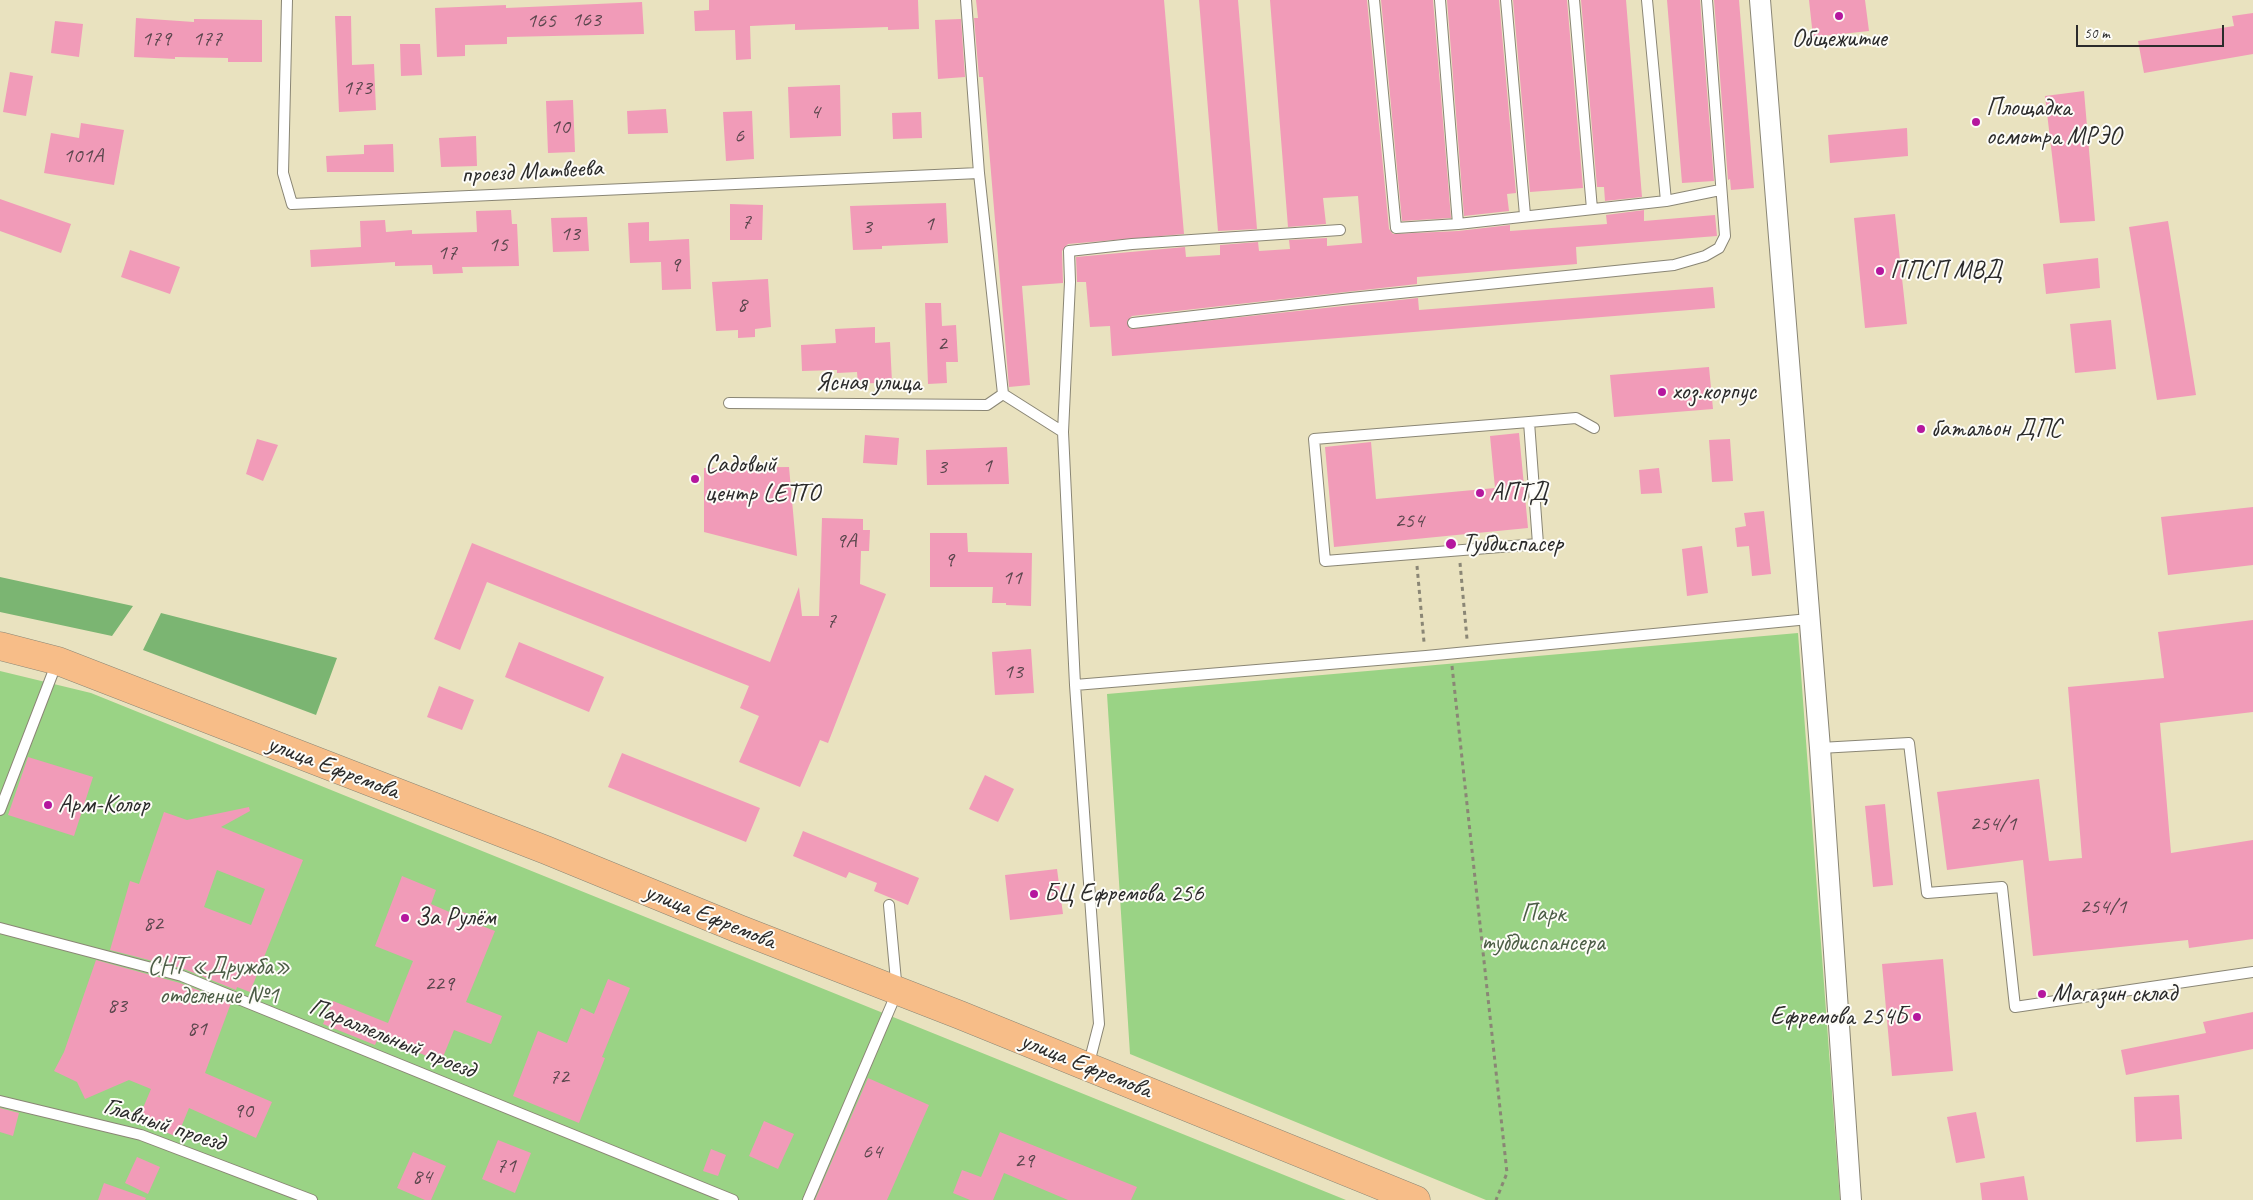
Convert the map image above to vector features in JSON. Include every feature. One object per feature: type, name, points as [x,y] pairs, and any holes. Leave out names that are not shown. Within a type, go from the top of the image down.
[{"type":"main road","name":"улица Ефремова","points":[[0,646],[58,661],[546,850],[1416,1200]]},
{"type":"street","points":[[1760,0],[1820,748],[1851,1200]]},
{"type":"lane","name":"проезд Матвеева","points":[[287,0],[283,173],[292,204],[979,173]]},
{"type":"lane","points":[[966,0],[979,173],[1003,394],[1063,432]]},
{"type":"lane","points":[[1374,0],[1396,228],[1458,224],[1666,201],[1720,190]]},
{"type":"lane","points":[[1440,0],[1458,224]]},
{"type":"lane","points":[[1506,0],[1525,216]]},
{"type":"lane","points":[[1574,0],[1592,209]]},
{"type":"lane","points":[[1647,0],[1666,201]]},
{"type":"lane","points":[[1132,323],[1674,264],[1705,256],[1719,248],[1724,236],[1707,0]]},
{"type":"lane","points":[[1088,1067],[1099,1024],[1075,686],[1063,432],[1070,282],[1069,251],[1132,244],[1340,230]]},
{"type":"lane","name":"Ясная улица","points":[[729,403],[987,405],[1003,394]]},
{"type":"lane","points":[[1529,422],[1538,544],[1325,561],[1314,439],[1576,418],[1594,428]]},
{"type":"lane","points":[[1075,686],[1426,656],[1809,619]]},
{"type":"lane","points":[[0,810],[58,661]]},
{"type":"lane","points":[[1820,748],[1909,743],[1927,893],[2002,887],[2015,1007],[2253,972]]},
{"type":"lane","points":[[808,1200],[897,992],[890,905]]},
{"type":"lane","name":"Параллельный проезд","points":[[0,928],[182,976],[733,1200]]},
{"type":"lane","name":"Главный проезд","points":[[0,1101],[141,1135],[312,1200]]},
{"type":"path","points":[[1459,550],[1468,652]]},
{"type":"path","points":[[1416,553],[1426,656]]},
{"type":"path","points":[[1451,653],[1507,1173],[1496,1200]]},
{"type":"green space","points":[[0,577],[133,606],[112,636],[0,612]]},
{"type":"green space","points":[[161,613],[337,658],[316,715],[143,650]]},
{"type":"green space","name":"Парк тубдиспансера","points":[[1798,633],[1840,1200],[1486,1200],[1130,1054],[1107,694]]},
{"type":"green space","name":"СНТ «Дружба» отделение №1","points":[[0,671],[91,693],[1346,1200],[0,1200]]},
{"type":"building","points":[[709,0],[918,0],[919,29],[888,30],[888,27],[795,30],[795,24],[750,26],[751,59],[736,60],[735,30],[695,31],[694,11],[709,10]]},
{"type":"building","points":[[976,0],[1164,0],[1184,234],[1068,244],[1062,251],[1063,283],[1022,286],[1030,385],[1009,387],[983,77],[979,77],[974,18],[978,18]]},
{"type":"building","points":[[1199,0],[1238,0],[1257,229],[1218,231]]},
{"type":"building","points":[[1270,0],[1367,0],[1389,229],[1393,234],[1458,231],[1510,225],[1510,231],[1607,224],[1606,215],[1644,210],[1644,221],[1715,215],[1717,236],[1576,247],[1577,264],[1417,277],[1417,284],[1132,316],[1127,321],[1130,329],[1418,298],[1419,310],[1713,287],[1715,308],[1112,356],[1110,326],[1090,327],[1086,282],[1077,282],[1076,257],[1185,247],[1186,257],[1220,255],[1220,245],[1258,242],[1259,251],[1290,249],[1289,240],[1327,238],[1327,246],[1362,243],[1358,196],[1323,198],[1326,224],[1288,227]]},
{"type":"building","points":[[1381,0],[1433,0],[1451,218],[1402,221]]},
{"type":"building","points":[[1447,0],[1499,0],[1516,193],[1507,194],[1509,211],[1464,216]]},
{"type":"building","points":[[1513,0],[1567,0],[1583,188],[1530,192]]},
{"type":"building","points":[[1581,0],[1626,0],[1642,197],[1605,201],[1604,187],[1597,187]]},
{"type":"building","points":[[1667,0],[1700,0],[1714,181],[1682,183]]},
{"type":"building","points":[[1714,0],[1739,0],[1754,188],[1731,190],[1730,179],[1728,180]]},
{"type":"building","name":"Общежитие","points":[[1809,0],[1865,0],[1869,31],[1813,37]]},
{"type":"building","points":[[642,2],[644,34],[507,37],[507,44],[465,45],[465,56],[437,57],[435,8],[506,5],[506,8]]},
{"type":"building","points":[[2253,13],[2253,54],[2144,73],[2138,41],[2234,26],[2232,16]]},
{"type":"building","points":[[335,16],[351,16],[352,65],[374,64],[376,110],[339,112]]},
{"type":"building","points":[[136,18],[194,22],[194,19],[262,20],[262,62],[228,62],[228,58],[175,57],[175,59],[134,57]]},
{"type":"building","points":[[961,19],[965,77],[938,79],[935,20]]},
{"type":"building","points":[[55,21],[83,24],[79,57],[51,53]]},
{"type":"building","points":[[400,44],[420,44],[422,75],[401,76]]},
{"type":"building","points":[[10,72],[33,76],[26,116],[3,112]]},
{"type":"building","points":[[840,85],[841,136],[790,138],[788,87]]},
{"type":"building","points":[[2084,91],[2095,221],[2060,223],[2045,96]]},
{"type":"building","points":[[573,100],[575,152],[548,153],[546,101]]},
{"type":"building","points":[[666,109],[668,133],[628,134],[627,111]]},
{"type":"building","points":[[752,111],[754,159],[726,161],[723,112]]},
{"type":"building","points":[[921,112],[922,138],[893,139],[892,113]]},
{"type":"building","points":[[81,123],[124,130],[114,185],[44,173],[51,133],[79,138]]},
{"type":"building","points":[[1907,128],[1908,156],[1830,163],[1828,135]]},
{"type":"building","points":[[476,136],[477,166],[441,167],[439,138]]},
{"type":"building","points":[[393,144],[394,172],[327,172],[326,156],[364,154],[364,145]]},
{"type":"building","points":[[0,199],[71,224],[61,253],[0,231]]},
{"type":"building","points":[[946,203],[948,243],[882,246],[882,249],[853,250],[850,206]]},
{"type":"building","points":[[730,204],[763,205],[762,240],[730,240]]},
{"type":"building","points":[[511,210],[512,224],[517,224],[519,266],[462,267],[463,273],[433,274],[432,265],[395,266],[395,262],[311,267],[310,250],[361,247],[360,221],[385,220],[386,232],[412,230],[412,234],[477,232],[476,211]]},
{"type":"building","name":"ППСП МВД","points":[[1895,214],[1907,324],[1865,328],[1854,218]]},
{"type":"building","points":[[587,217],[589,251],[553,252],[551,218]]},
{"type":"building","points":[[2168,221],[2196,395],[2157,400],[2129,227]]},
{"type":"building","points":[[649,222],[649,241],[689,239],[691,289],[662,290],[661,262],[630,263],[628,223]]},
{"type":"building","points":[[130,250],[180,267],[170,294],[121,277]]},
{"type":"building","points":[[2098,258],[2100,288],[2046,294],[2043,264]]},
{"type":"building","points":[[768,279],[771,327],[755,329],[755,337],[738,338],[738,330],[716,331],[712,282]]},
{"type":"building","points":[[925,303],[941,303],[942,326],[956,325],[958,362],[946,362],[947,383],[928,384]]},
{"type":"building","points":[[2111,320],[2116,369],[2075,373],[2070,324]]},
{"type":"building","points":[[875,327],[875,343],[890,342],[892,382],[858,384],[857,372],[837,373],[837,370],[802,371],[801,345],[836,343],[835,329]]},
{"type":"building","name":"хоз.корпус","points":[[1709,367],[1713,409],[1614,417],[1610,375]]},
{"type":"building","name":"АПТД","points":[[1519,433],[1528,528],[1334,547],[1325,447],[1371,442],[1376,499],[1495,488],[1490,436]]},
{"type":"building","points":[[865,435],[899,438],[897,465],[863,463]]},
{"type":"building","points":[[257,439],[278,445],[263,481],[246,474]]},
{"type":"building","points":[[1730,439],[1733,481],[1712,482],[1709,440]]},
{"type":"building","points":[[1007,447],[1009,484],[927,485],[926,450]]},
{"type":"building","points":[[789,467],[797,556],[704,532],[704,468]]},
{"type":"building","points":[[1659,468],[1662,493],[1641,494],[1639,470]]},
{"type":"building","points":[[2253,507],[2253,565],[2168,575],[2161,517]]},
{"type":"building","points":[[1764,511],[1771,574],[1752,576],[1749,546],[1737,547],[1735,528],[1746,526],[1744,513]]},
{"type":"building","points":[[822,518],[863,519],[863,530],[870,530],[869,551],[861,551],[860,584],[886,594],[828,743],[820,740],[800,787],[739,762],[759,716],[740,708],[749,686],[487,582],[460,650],[434,639],[472,543],[770,662],[799,587],[802,616],[819,616]]},
{"type":"building","points":[[930,533],[967,533],[968,552],[1032,553],[1031,606],[992,603],[993,587],[930,587]]},
{"type":"building","points":[[1702,546],[1708,593],[1687,596],[1682,549]]},
{"type":"building","points":[[2253,620],[2253,712],[2160,723],[2171,853],[2253,840],[2253,939],[2189,948],[2188,940],[2033,956],[2023,860],[1947,870],[1937,792],[2039,779],[2049,861],[2082,858],[2068,687],[2164,678],[2158,632]]},
{"type":"building","points":[[519,642],[604,677],[589,712],[505,677]]},
{"type":"building","points":[[1031,649],[1034,693],[995,695],[992,652]]},
{"type":"building","points":[[439,686],[474,700],[462,730],[427,717]]},
{"type":"building","points":[[622,753],[760,808],[746,842],[608,787]]},
{"type":"building","name":"Арм-Колор","points":[[28,757],[93,777],[74,836],[8,815]]},
{"type":"building","points":[[985,775],[1014,789],[998,822],[969,809]]},
{"type":"building","points":[[1885,804],[1893,885],[1873,887],[1865,806]]},
{"type":"building","points":[[249,807],[250,811],[221,827],[303,860],[250,992],[237,987],[236,990],[184,969],[110,950],[130,881],[139,884],[164,812],[187,820]],"holes":[[[217,870],[265,889],[251,925],[204,907]]]},
{"type":"building","points":[[803,831],[919,878],[908,905],[874,891],[877,883],[849,872],[846,878],[793,856]]},
{"type":"building","name":"БЦ Ефремова 256","points":[[1057,869],[1063,914],[1010,920],[1005,875]]},
{"type":"building","points":[[402,876],[436,890],[431,904],[454,914],[466,913],[477,924],[495,931],[466,1002],[502,1016],[491,1044],[454,1030],[441,1062],[379,1036],[375,1045],[323,1024],[333,1001],[388,1023],[413,961],[375,946]]},
{"type":"building","name":"Ефремова 254Б","points":[[1943,959],[1953,1071],[1892,1076],[1882,964]]},
{"type":"building","points":[[96,960],[180,983],[231,1003],[205,1073],[272,1102],[256,1138],[189,1108],[177,1137],[138,1120],[151,1089],[129,1080],[85,1099],[77,1082],[54,1071],[64,1052]]},
{"type":"building","points":[[608,979],[630,988],[602,1057],[605,1058],[579,1123],[513,1096],[538,1031],[567,1043],[581,1008],[594,1014]]},
{"type":"building","points":[[2253,1012],[2253,1049],[2126,1075],[2121,1050],[2206,1033],[2203,1022]]},
{"type":"building","points":[[868,1078],[929,1105],[887,1200],[815,1200]]},
{"type":"building","points":[[2179,1095],[2182,1139],[2136,1142],[2134,1097]]},
{"type":"building","points":[[0,1108],[19,1113],[13,1136],[0,1132]]},
{"type":"building","points":[[1976,1112],[1985,1158],[1956,1163],[1947,1117]]},
{"type":"building","points":[[764,1121],[794,1134],[778,1169],[749,1156]]},
{"type":"building","points":[[1000,1132],[1137,1187],[1131,1200],[1068,1200],[1004,1173],[993,1200],[970,1200],[953,1193],[962,1170],[981,1177]]},
{"type":"building","points":[[498,1140],[531,1153],[515,1193],[482,1179]]},
{"type":"building","points":[[711,1149],[726,1155],[718,1176],[703,1171]]},
{"type":"building","points":[[413,1152],[446,1166],[431,1200],[425,1200],[397,1188]]},
{"type":"building","points":[[137,1157],[160,1167],[148,1194],[125,1183]]},
{"type":"building","points":[[2024,1176],[2028,1200],[1982,1200],[1980,1183]]},
{"type":"building","points":[[104,1183],[146,1198],[145,1200],[98,1200]]},
{"type":"place","name":"Общежитие","points":[[1839,16]]},
{"type":"place","name":"Площадка осмотра МРЭО","points":[[1976,122]]},
{"type":"place","name":"ППСП МВД","points":[[1880,271]]},
{"type":"place","name":"хоз.корпус","points":[[1662,392]]},
{"type":"place","name":"батальон ДПС","points":[[1921,429]]},
{"type":"place","name":"Садовый центр LETTO","points":[[695,479]]},
{"type":"place","name":"АПТД","points":[[1480,493]]},
{"type":"place","name":"Тубдиспасер","points":[[1451,544]]},
{"type":"place","name":"Арм-Колор","points":[[48,805]]},
{"type":"place","name":"БЦ Ефремова 256","points":[[1034,894]]},
{"type":"place","name":"За Рулём","points":[[405,918]]},
{"type":"place","name":"Магазин склад","points":[[2042,994]]},
{"type":"place","name":"Ефремова 254Б","points":[[1917,1017]]}]
